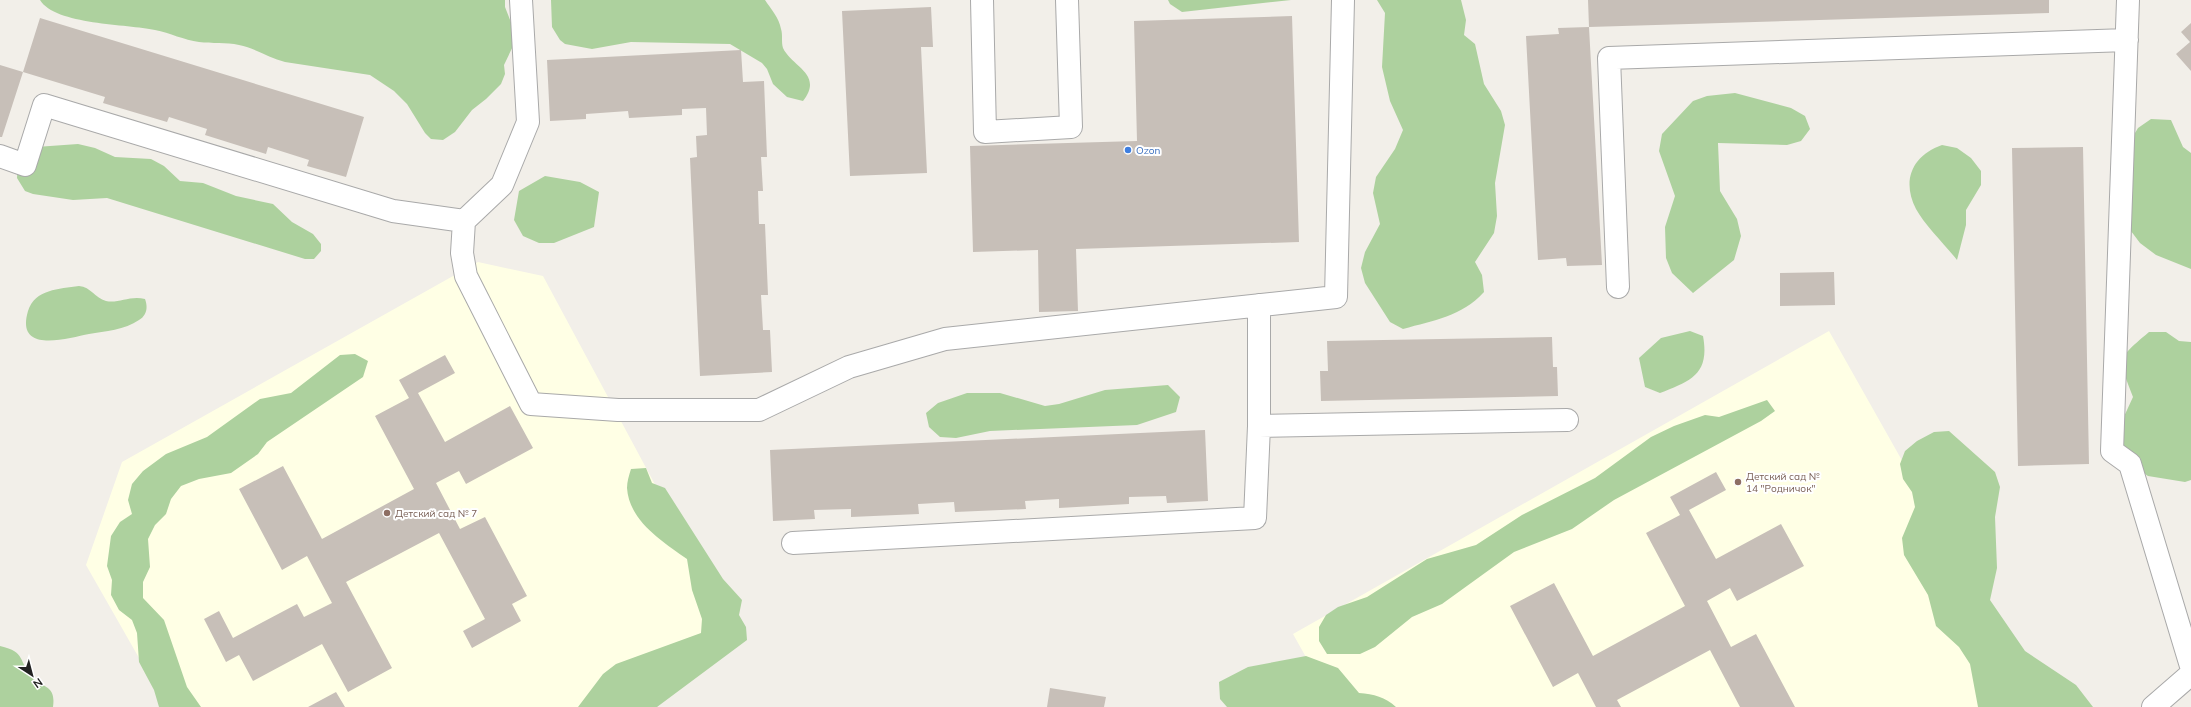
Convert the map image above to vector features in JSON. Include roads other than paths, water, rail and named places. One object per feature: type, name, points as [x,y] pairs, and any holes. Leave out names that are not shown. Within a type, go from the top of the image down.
[{"type":"lane","points":[[521,0],[528,122],[502,185],[464,221],[462,253],[466,276],[531,404],[618,410],[759,410],[849,367],[945,339],[1336,297],[1343,0]]},
{"type":"lane","points":[[982,0],[985,132],[1071,127],[1067,0]]},
{"type":"lane","points":[[2128,0],[2112,451],[2130,464],[2191,666]]},
{"type":"lane","points":[[1618,287],[1609,58],[2127,40]]},
{"type":"lane","points":[[0,156],[25,165],[44,105],[393,211],[464,221]]},
{"type":"lane","points":[[794,543],[1255,518],[1259,426],[1259,305]]},
{"type":"lane","points":[[1259,426],[1567,420]]},
{"type":"lane","points":[[2153,707],[2191,674]]},
{"type":"place","name":"Ozon","points":[[1128,150]]},
{"type":"place","name":"Детский сад № 14 \"Родничок\"","points":[[1738,482]]},
{"type":"place","name":"Детский сад № 7","points":[[387,513]]}]
